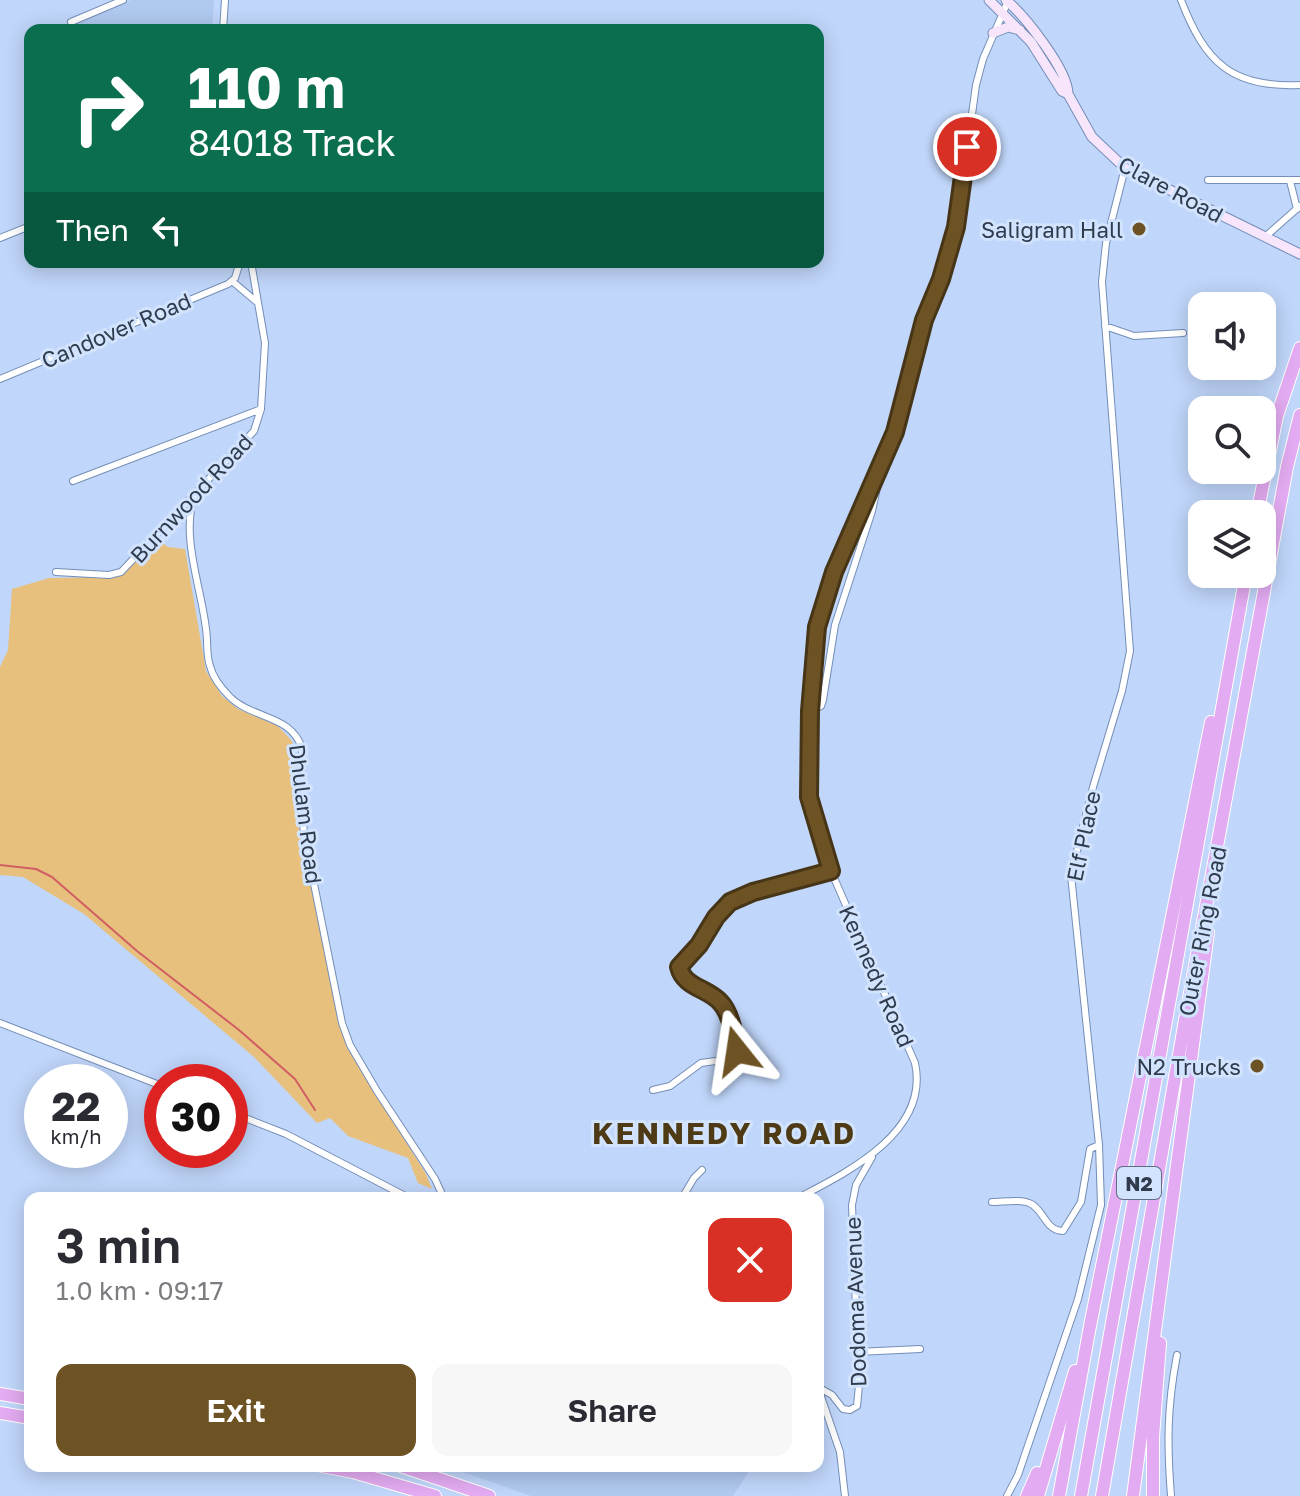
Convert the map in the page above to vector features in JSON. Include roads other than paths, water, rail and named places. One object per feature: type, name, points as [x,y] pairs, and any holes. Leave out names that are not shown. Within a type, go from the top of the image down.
[{"type":"highway","points":[[1260,500],[1277,416],[1300,348]]},
{"type":"highway","name":"Outer Ring Road","points":[[1102,1496],[1287,467],[1300,415]]},
{"type":"highway","name":"Outer Ring Road","points":[[1081,1496],[1243,588]]},
{"type":"highway","points":[[1059,1496],[1212,716],[1226,682]]},
{"type":"highway","points":[[1133,1496],[1207,957],[1207,908]]},
{"type":"highway","points":[[1153,1495],[1153,1437],[1161,1330],[1159,1312]]},
{"type":"highway","points":[[1038,1496],[1090,1326]]},
{"type":"highway","points":[[1027,1496],[1069,1391]]},
{"type":"highway","points":[[0,1394],[24,1398]]},
{"type":"highway","points":[[0,1413],[24,1417]]},
{"type":"highway","points":[[346,1472],[410,1496]]},
{"type":"highway","points":[[349,1472],[435,1496]]},
{"type":"highway","points":[[419,1472],[489,1496]]},
{"type":"street","points":[[71,22],[123,0]]},
{"type":"street","points":[[223,24],[225,0]]},
{"type":"street","name":"Clare Road","points":[[989,0],[1040,53],[1062,91],[1068,94]]},
{"type":"street","name":"Clare Road","points":[[1008,0],[1048,50],[1092,137],[1125,168],[1300,254]]},
{"type":"street","name":"Kennedy Road","points":[[810,1192],[874,1153],[900,1125],[916,1094],[917,1073],[908,1046],[831,871],[809,797],[810,711],[817,627],[834,572],[895,432],[924,320],[951,248],[976,85],[993,33],[1008,0]]},
{"type":"street","points":[[1181,0],[1201,43],[1218,63],[1244,78],[1264,84],[1300,85]]},
{"type":"street","points":[[993,33],[1008,27],[1020,30]]},
{"type":"street","name":"Elf Place","points":[[1007,1496],[1018,1475],[1078,1299],[1101,1205],[1099,1145],[1071,875],[1122,691],[1130,651],[1102,282],[1104,254],[1125,168]]},
{"type":"street","name":"Clare Road","points":[[1208,180],[1300,180]]},
{"type":"street","points":[[1265,237],[1298,208],[1290,181]]},
{"type":"street","points":[[0,238],[24,228]]},
{"type":"street","points":[[239,268],[232,281],[258,303]]},
{"type":"street","name":"Burnwood Road","points":[[56,572],[109,575],[121,572],[254,431],[261,409],[265,350],[252,268]]},
{"type":"street","name":"Candover Road","points":[[0,379],[232,281]]},
{"type":"street","points":[[1105,326],[1134,336],[1183,333]]},
{"type":"street","points":[[73,481],[261,409]]},
{"type":"street","points":[[810,711],[821,706],[823,700],[835,625],[872,511],[880,480],[879,471]]},
{"type":"street","name":"Dhulam Road","points":[[194,496],[189,527],[209,664],[230,698],[245,709],[287,726],[300,740],[301,810],[305,839],[342,1023],[358,1060],[441,1192]]},
{"type":"street","points":[[653,1090],[670,1086],[703,1062],[731,1059],[736,1054],[734,1034],[723,1004],[691,983],[679,970],[680,964],[699,945],[716,917],[730,902],[744,895],[831,871]]},
{"type":"street","points":[[2,1025],[144,1079]]},
{"type":"street","points":[[248,1119],[286,1134],[397,1192]]},
{"type":"street","points":[[992,1202],[1028,1203],[1053,1229],[1059,1232],[1065,1230],[1081,1202],[1090,1149],[1099,1145]]},
{"type":"street","name":"Dodoma Avenue","points":[[824,1390],[843,1409],[855,1408],[859,1396],[852,1205],[856,1185],[874,1153]]},
{"type":"street","points":[[686,1192],[702,1170]]},
{"type":"street","points":[[857,1352],[920,1349]]},
{"type":"street","points":[[1171,1496],[1168,1406],[1177,1355]]},
{"type":"street","points":[[824,1405],[840,1452],[845,1496]]},
{"type":"waterway","points":[[0,865],[36,869],[52,877],[137,951],[239,1030],[295,1079],[315,1110]]},
{"type":"place","name":"Saligram Hall","points":[[1139,229]]},
{"type":"place","name":"N2 Trucks","points":[[1257,1066]]},
{"type":"district","name":"KENNEDY ROAD","points":[[724,1133]]}]
